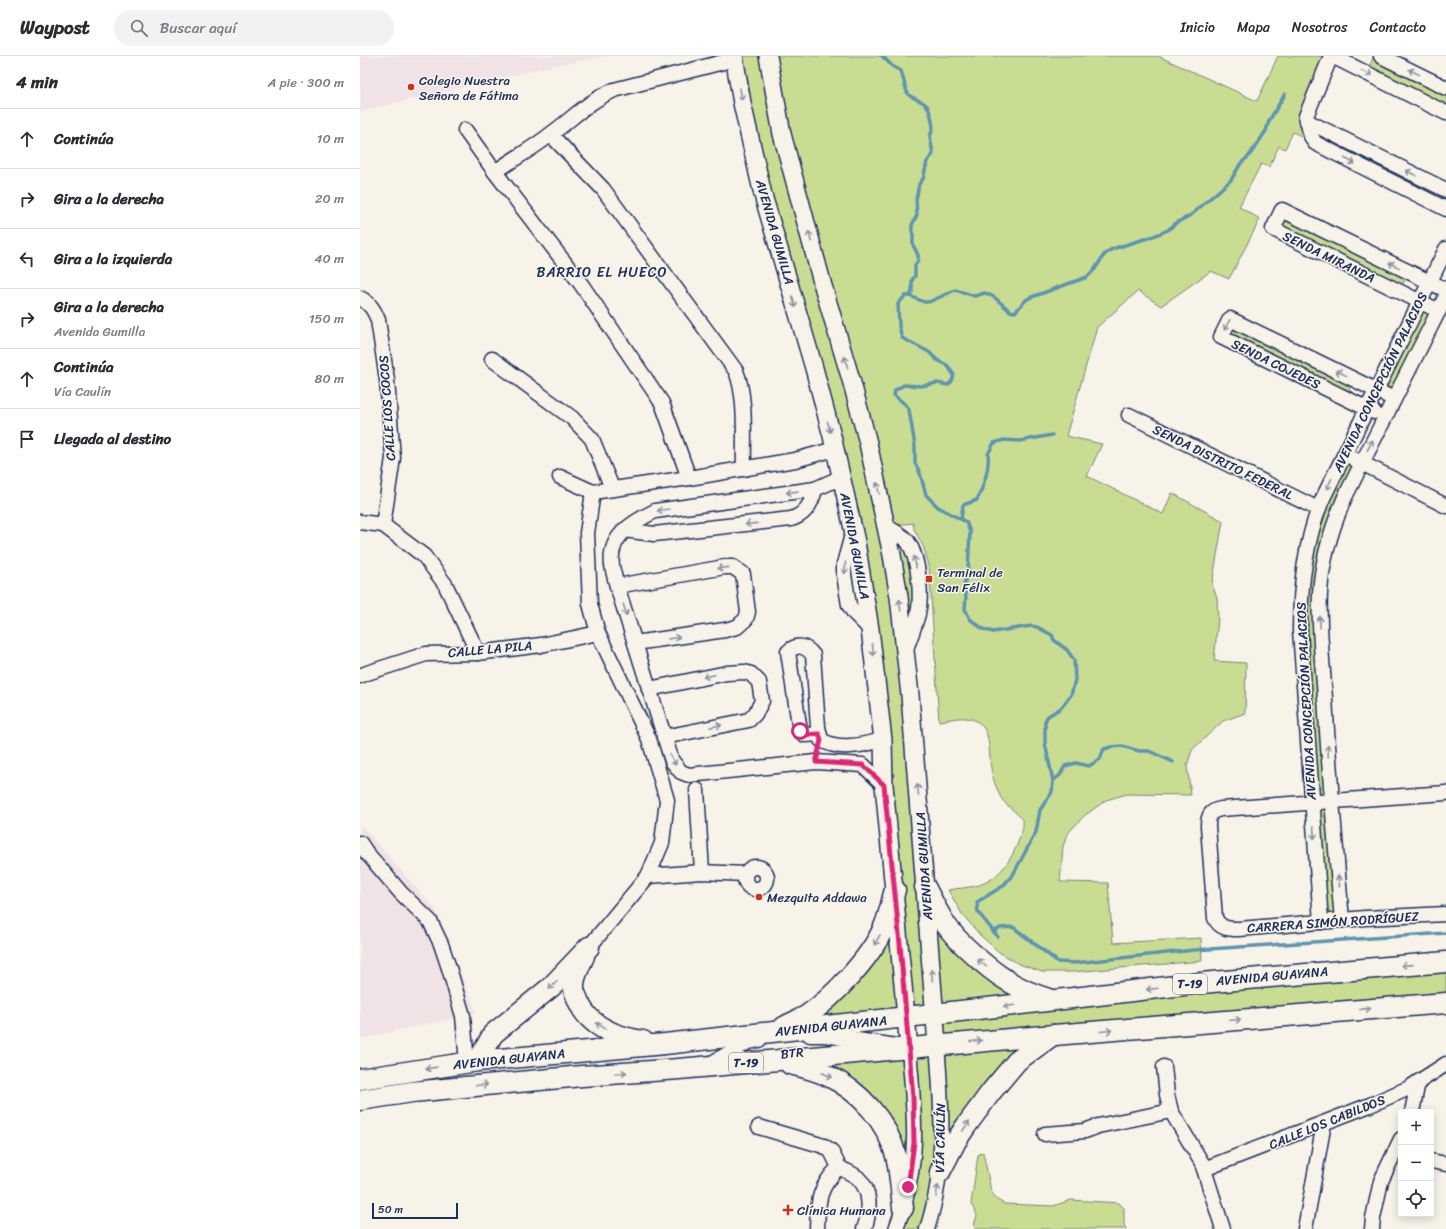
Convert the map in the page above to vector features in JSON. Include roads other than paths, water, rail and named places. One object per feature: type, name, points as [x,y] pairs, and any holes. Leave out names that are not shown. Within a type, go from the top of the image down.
[{"type":"highway","points":[[925,887],[947,926],[959,941],[990,969],[1006,981],[1026,991],[1053,1001]]},
{"type":"highway","points":[[770,1032],[805,1016],[817,1008],[846,980],[874,944],[883,929],[895,890]]},
{"type":"highway","points":[[473,1062],[493,1034],[551,987],[589,947]]},
{"type":"highway","points":[[589,947],[577,970],[574,989],[582,1009],[601,1028],[625,1038],[665,1044]]},
{"type":"highway","name":"AVENIDA GUAYANA","points":[[360,1079],[473,1062],[665,1044],[1201,983],[1446,962]]},
{"type":"highway","name":"AVENIDA GUAYANA","points":[[360,1100],[419,1091],[582,1076],[706,1067],[937,1045],[1446,1003]]},
{"type":"highway","points":[[940,1172],[956,1141],[986,1098],[1017,1060],[1054,1035]]},
{"type":"highway","points":[[776,1060],[827,1075],[845,1086],[869,1106],[889,1137],[895,1154],[899,1171],[903,1208]]},
{"type":"main road","name":"AVENIDA GUMILLA","points":[[768,56],[782,134],[823,286],[868,443],[886,526],[899,597],[906,649],[937,1045]]},
{"type":"main road","name":"AVENIDA GUMILLA","points":[[735,57],[742,102],[762,188],[814,368],[842,477],[854,531],[870,629],[883,740],[884,785],[909,1048]]},
{"type":"street","points":[[1446,113],[1332,56],[1306,116],[1311,136],[1316,143],[1446,210]]},
{"type":"street","points":[[1381,56],[1446,88]]},
{"type":"street","points":[[495,172],[551,135],[589,103],[614,90],[735,57]]},
{"type":"street","points":[[1307,121],[1446,190]]},
{"type":"street","points":[[465,130],[495,172],[581,284],[662,403],[689,478]]},
{"type":"street","points":[[551,135],[603,189],[736,371],[740,380],[743,404],[744,469]]},
{"type":"street","name":"SENDA MIRANDA","points":[[1439,311],[1273,229],[1282,210],[1446,290]]},
{"type":"street","name":"AVENIDA CONCEPCIÓN PALACIOS","points":[[1321,922],[1300,616],[1301,587],[1305,558],[1318,509],[1446,248]]},
{"type":"street","name":"AVENIDA CONCEPCIÓN PALACIOS","points":[[1342,920],[1320,627],[1320,592],[1324,564],[1336,520],[1362,463],[1446,296]]},
{"type":"street","name":"CALLE LOS COCOS","points":[[360,298],[369,303],[375,311],[378,320],[387,380],[392,458],[383,525]]},
{"type":"street","name":"SENDA COJEDES","points":[[1385,417],[1221,337],[1230,319],[1394,399]]},
{"type":"street","points":[[492,359],[572,418],[592,439],[612,488]]},
{"type":"street","name":"SENDA DISTRITO FEDERAL","points":[[1129,415],[1318,509]]},
{"type":"street","points":[[560,477],[593,492],[795,460],[835,449]]},
{"type":"street","points":[[1344,454],[1446,506]]},
{"type":"street","points":[[842,477],[815,489],[656,511],[635,521],[624,530],[617,539],[612,554],[612,565],[617,586],[664,737],[672,761],[681,772],[689,775],[816,762],[863,765],[884,785]]},
{"type":"street","points":[[624,530],[654,534],[790,519],[799,517],[806,510],[815,489]]},
{"type":"street","points":[[589,947],[648,876],[662,843],[667,800],[649,739],[598,633],[590,604],[587,533],[593,492]]},
{"type":"street","points":[[360,522],[383,525],[424,556],[445,584],[478,653]]},
{"type":"street","points":[[617,586],[725,567],[734,567],[743,574],[748,612],[746,619],[737,627],[635,644]]},
{"type":"street","name":"CALLE LA PILA","points":[[360,676],[426,654],[478,653],[541,645],[598,633]]},
{"type":"street","points":[[816,762],[820,737],[813,655],[808,649],[802,646],[792,648],[788,652],[800,731],[805,735],[820,737],[828,744],[839,746],[862,746],[883,740]]},
{"type":"street","points":[[649,689],[726,672],[751,674],[759,682],[762,701],[760,707],[749,720],[664,737]]},
{"type":"street","points":[[697,790],[702,872]]},
{"type":"street","points":[[1312,802],[1446,793]]},
{"type":"street","name":"CARRERA SIMÓN RODRÍGUEZ","points":[[1312,802],[1220,809],[1215,810],[1209,815],[1208,826],[1216,918],[1220,926],[1229,929],[1446,914]]},
{"type":"street","points":[[360,843],[401,893],[430,921],[441,944],[449,968],[473,1062]]},
{"type":"street","points":[[648,876],[702,872],[745,874]]},
{"type":"street","name":"BTR","points":[[700,1040],[756,1057],[802,1052],[824,1049],[906,1017]]},
{"type":"street","name":"BTR","points":[[850,1039],[909,1048]]},
{"type":"street","name":"VÍA CAULÍN","points":[[927,1229],[933,1209],[940,1172],[942,1143],[942,1119],[937,1045]]},
{"type":"street","name":"VÍA CAULÍN","points":[[896,1229],[903,1208],[912,1164],[914,1143],[913,1097],[909,1048]]},
{"type":"street","points":[[706,1067],[733,1051]]},
{"type":"street","name":"CALLE LOS CABILDOS","points":[[1204,1169],[1399,1093],[1446,1064]]},
{"type":"street","points":[[1164,1067],[1167,1095],[1171,1111],[1192,1145],[1204,1169],[1223,1229]]},
{"type":"street","points":[[1413,1109],[1418,1082]]},
{"type":"street","points":[[1045,1134],[1085,1131],[1098,1126],[1171,1111]]},
{"type":"street","points":[[1305,1229],[1324,1123]]},
{"type":"street","points":[[760,1127],[824,1146],[831,1151],[839,1168],[858,1178],[868,1194],[869,1218],[864,1229]]},
{"type":"street","points":[[1372,1229],[1381,1181],[1399,1145]]},
{"type":"street","points":[[1434,1162],[1446,1164]]},
{"type":"street","points":[[817,1229],[821,1190],[830,1176],[839,1168]]},
{"type":"waterway","points":[[882,56],[892,66],[901,71],[907,92],[910,96],[924,103],[928,107],[933,127],[930,137],[933,154],[927,162],[923,179],[919,184],[916,200],[917,215],[912,225],[913,245],[918,255],[918,261],[915,265],[915,276],[912,280],[912,292],[910,296]]},
{"type":"waterway","points":[[998,937],[978,912],[977,902],[1003,886],[1014,873],[1036,832],[1040,810],[1052,792],[1053,781],[1045,743],[1045,721],[1048,716],[1061,708],[1071,695],[1075,680],[1074,660],[1067,650],[1054,640],[1052,635],[1037,627],[1031,626],[993,632],[983,629],[970,619],[965,609],[966,597],[964,585],[968,569],[970,532],[966,522],[938,507],[926,495],[920,473],[915,463],[915,446],[909,410],[906,405],[894,395],[895,390],[904,385],[921,386],[937,383],[948,385],[952,381],[954,375],[947,365],[937,360],[929,352],[902,338],[899,326],[898,304],[905,296],[910,296],[924,302],[929,302],[955,290],[975,296],[985,293],[994,297],[1010,311],[1015,312],[1029,298],[1087,277],[1095,269],[1104,255],[1112,249],[1168,230],[1176,223],[1191,215],[1231,180],[1241,163],[1249,156],[1266,131],[1269,121],[1285,94]]},
{"type":"waterway","points":[[961,519],[963,505],[977,500],[984,484],[987,472],[988,454],[994,443],[1004,440],[1020,441],[1052,435]]},
{"type":"waterway","points":[[1053,781],[1060,775],[1065,766],[1076,763],[1089,766],[1100,759],[1104,749],[1111,747],[1122,746],[1139,751],[1149,751],[1173,762]]},
{"type":"waterway","points":[[993,932],[1000,928],[1013,927],[1058,962],[1075,963],[1194,950],[1446,933]]},
{"type":"place","name":"Colegio Nuestra Señora de Fátima","points":[[411,87]]},
{"type":"place","name":"Terminal de San Félix","points":[[929,579]]},
{"type":"place","name":"Mezquita Addawa","points":[[759,897]]},
{"type":"place","name":"Clínica Humana","points":[[788,1210]]},
{"type":"district","name":"BARRIO EL HUECO","points":[[602,272]]}]
